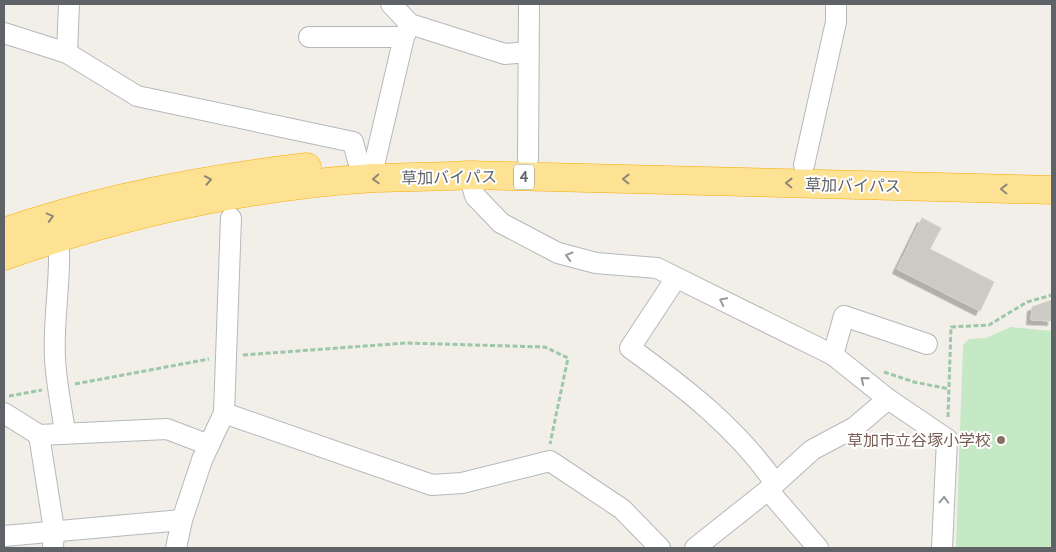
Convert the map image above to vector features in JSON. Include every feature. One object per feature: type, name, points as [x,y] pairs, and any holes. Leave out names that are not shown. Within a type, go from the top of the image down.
[{"type":"highway","name":"草加バイパス","points":[[4,232],[139,194],[232,176],[367,161],[528,159],[1052,171]]},
{"type":"highway","name":"草加バイパス","points":[[4,256],[90,228],[188,204],[302,186],[373,178],[469,175],[1052,190]]},
{"type":"street","points":[[67,53],[69,4]]},
{"type":"street","points":[[367,161],[407,30],[391,4]]},
{"type":"street","points":[[528,4],[528,159]]},
{"type":"street","points":[[804,165],[836,22],[836,4]]},
{"type":"street","points":[[309,37],[407,30],[505,54],[528,52]]},
{"type":"street","points":[[4,33],[67,53],[138,96],[353,142],[367,161]]},
{"type":"street","points":[[469,175],[475,196],[501,223],[558,252],[596,263],[657,268],[832,355],[888,399],[947,439],[942,548]]},
{"type":"street","points":[[176,548],[182,520],[209,446],[224,413],[231,218]]},
{"type":"street","points":[[58,250],[60,282],[56,310],[54,358],[66,434]]},
{"type":"street","points":[[676,278],[630,348],[687,389],[758,459],[771,487],[818,548]]},
{"type":"street","points":[[832,355],[844,316],[927,344]]},
{"type":"street","points":[[695,548],[771,487],[812,450],[855,427],[888,399]]},
{"type":"street","points":[[4,413],[39,434],[167,429],[209,446]]},
{"type":"street","points":[[224,413],[432,485],[462,483],[550,461],[622,509],[660,548]]},
{"type":"street","points":[[39,434],[54,539]]},
{"type":"street","points":[[4,536],[54,539],[182,520]]},
{"type":"path","points":[[947,439],[951,327],[989,324],[1027,302],[1052,295]]},
{"type":"path","points":[[4,397],[226,356],[406,343],[545,347],[568,358],[546,462]]},
{"type":"path","points":[[878,370],[914,382],[948,389]]},
{"type":"green space","name":"草加市立谷塚小学校","points":[[1011,327],[1052,331],[1052,548],[956,548],[963,345],[969,339],[986,338]]},
{"type":"building","points":[[922,218],[941,228],[930,249],[994,282],[980,311],[897,269]]},
{"type":"building","points":[[1052,300],[1052,321],[1031,320],[1032,307]]},
{"type":"place","name":"草加市立谷塚小学校","points":[[1001,440]]}]
